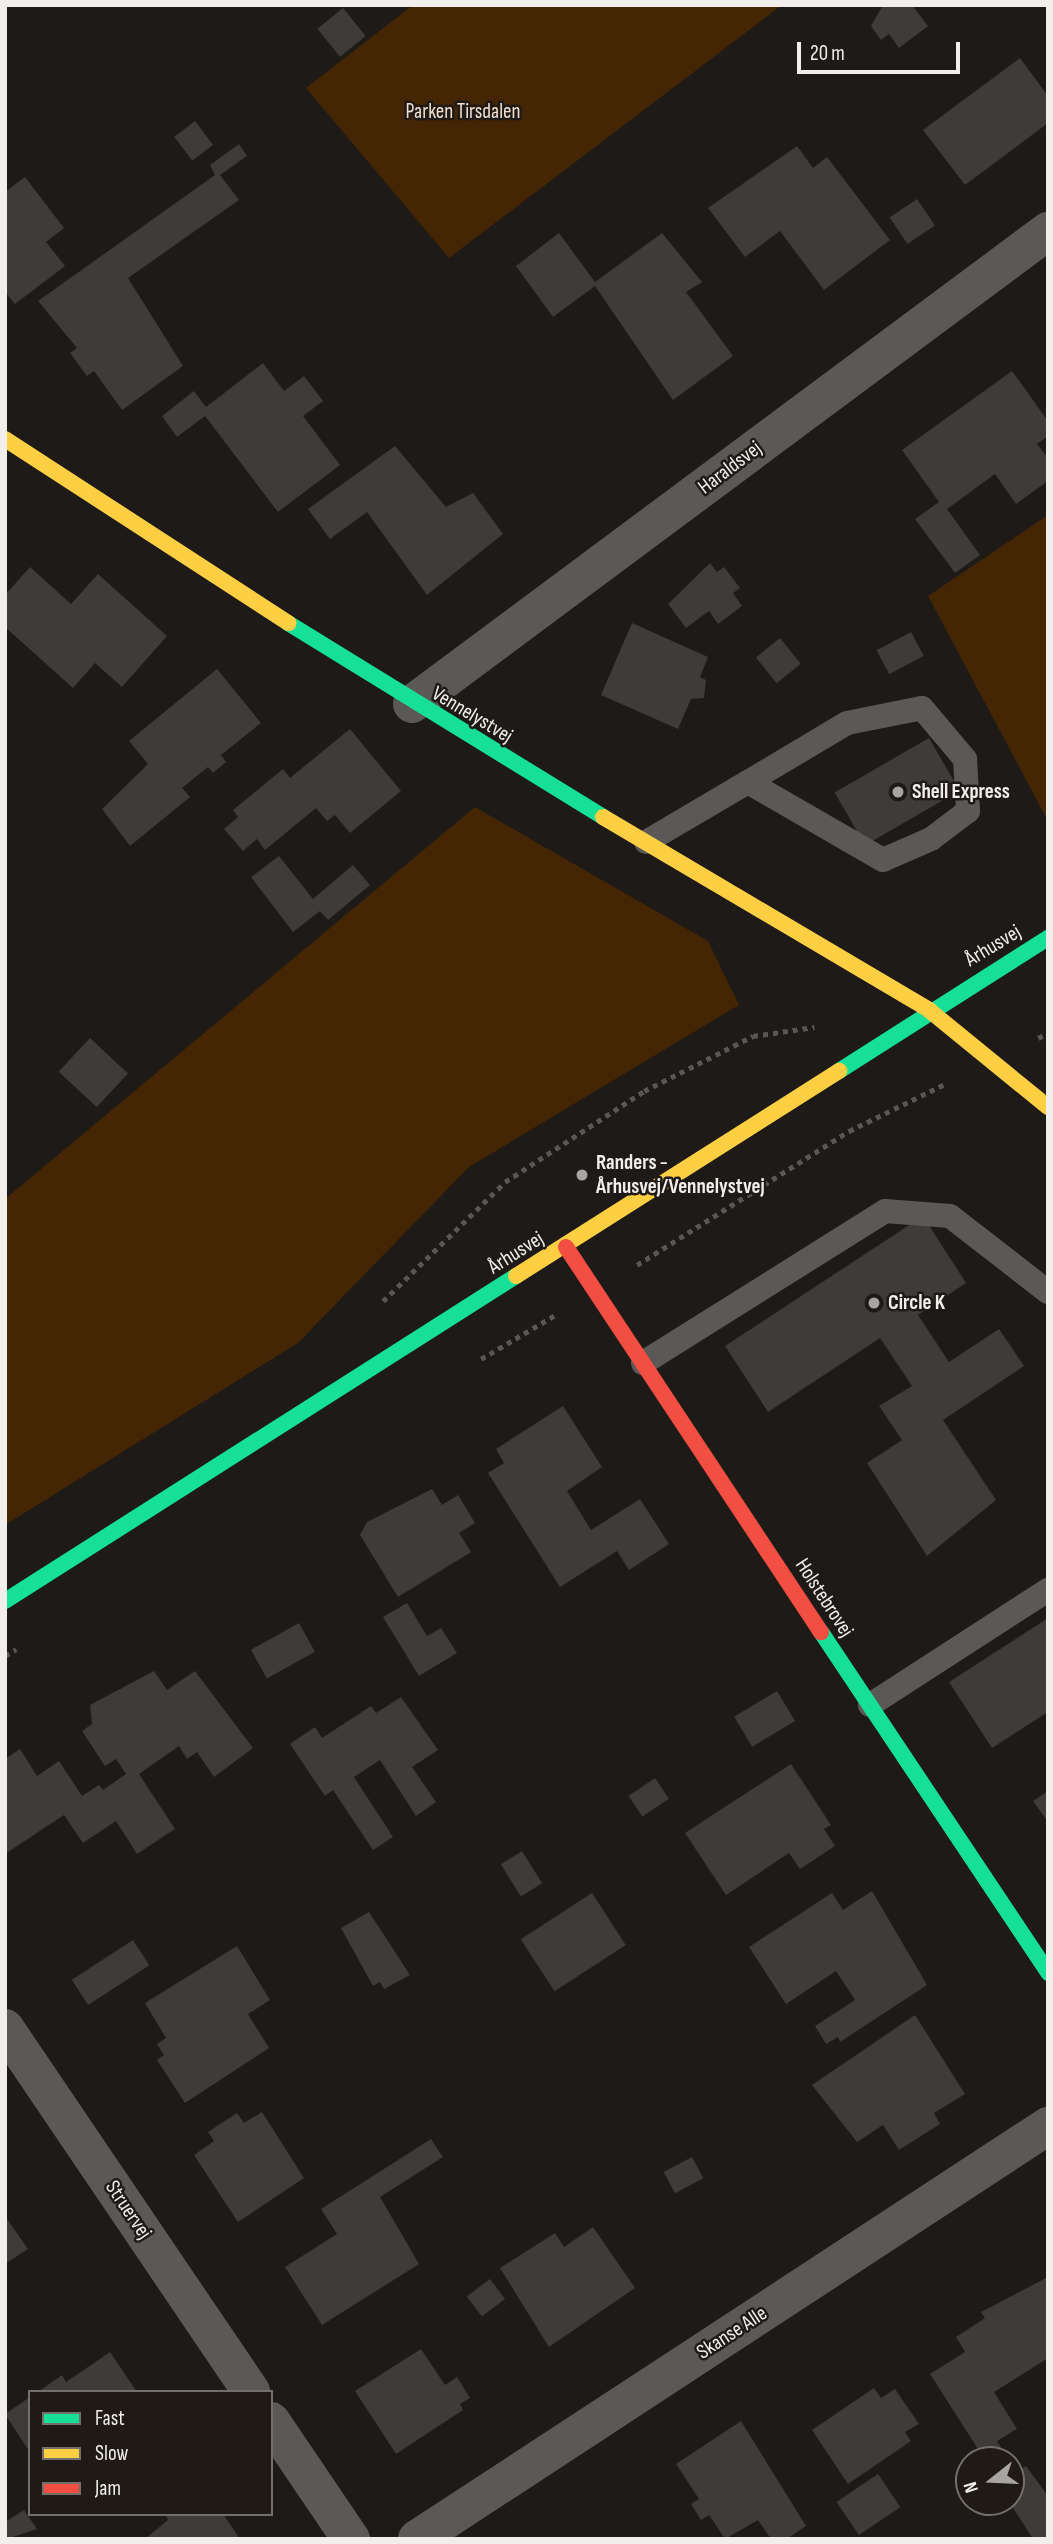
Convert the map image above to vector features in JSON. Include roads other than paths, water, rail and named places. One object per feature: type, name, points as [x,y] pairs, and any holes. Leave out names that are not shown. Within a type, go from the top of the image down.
[{"type":"street","name":"Haraldsvej","points":[[412,704],[1048,232]]},
{"type":"street","name":"Vennelystvej","points":[[5,439],[412,704],[929,1010],[1048,1107]]},
{"type":"street","name":"Århusvej","points":[[5,1601],[566,1247],[929,1010],[1048,938]]},
{"type":"street","name":"Holstebrovej","points":[[566,1247],[1048,1973]]},
{"type":"street","name":"Struervej","points":[[5,2028],[250,2390]]},
{"type":"street","name":"Skanse Alle","points":[[417,2539],[1048,2126]]},
{"type":"street","points":[[273,2424],[351,2539]]},
{"type":"lane","points":[[646,842],[847,723],[922,708],[965,759],[968,811],[931,839],[883,860],[748,782]]},
{"type":"lane","points":[[643,1363],[886,1211],[950,1216],[1048,1292]]},
{"type":"lane","points":[[870,1705],[1048,1590]]},
{"type":"place","name":"Shell Express","points":[[898,792]]},
{"type":"place","name":"Randers - Århusvej/Vennelystvej","points":[[582,1175]]},
{"type":"place","name":"Circle K","points":[[874,1303]]},
{"type":"park label","name":"Parken Tirsdalen","points":[[463,112]]}]
